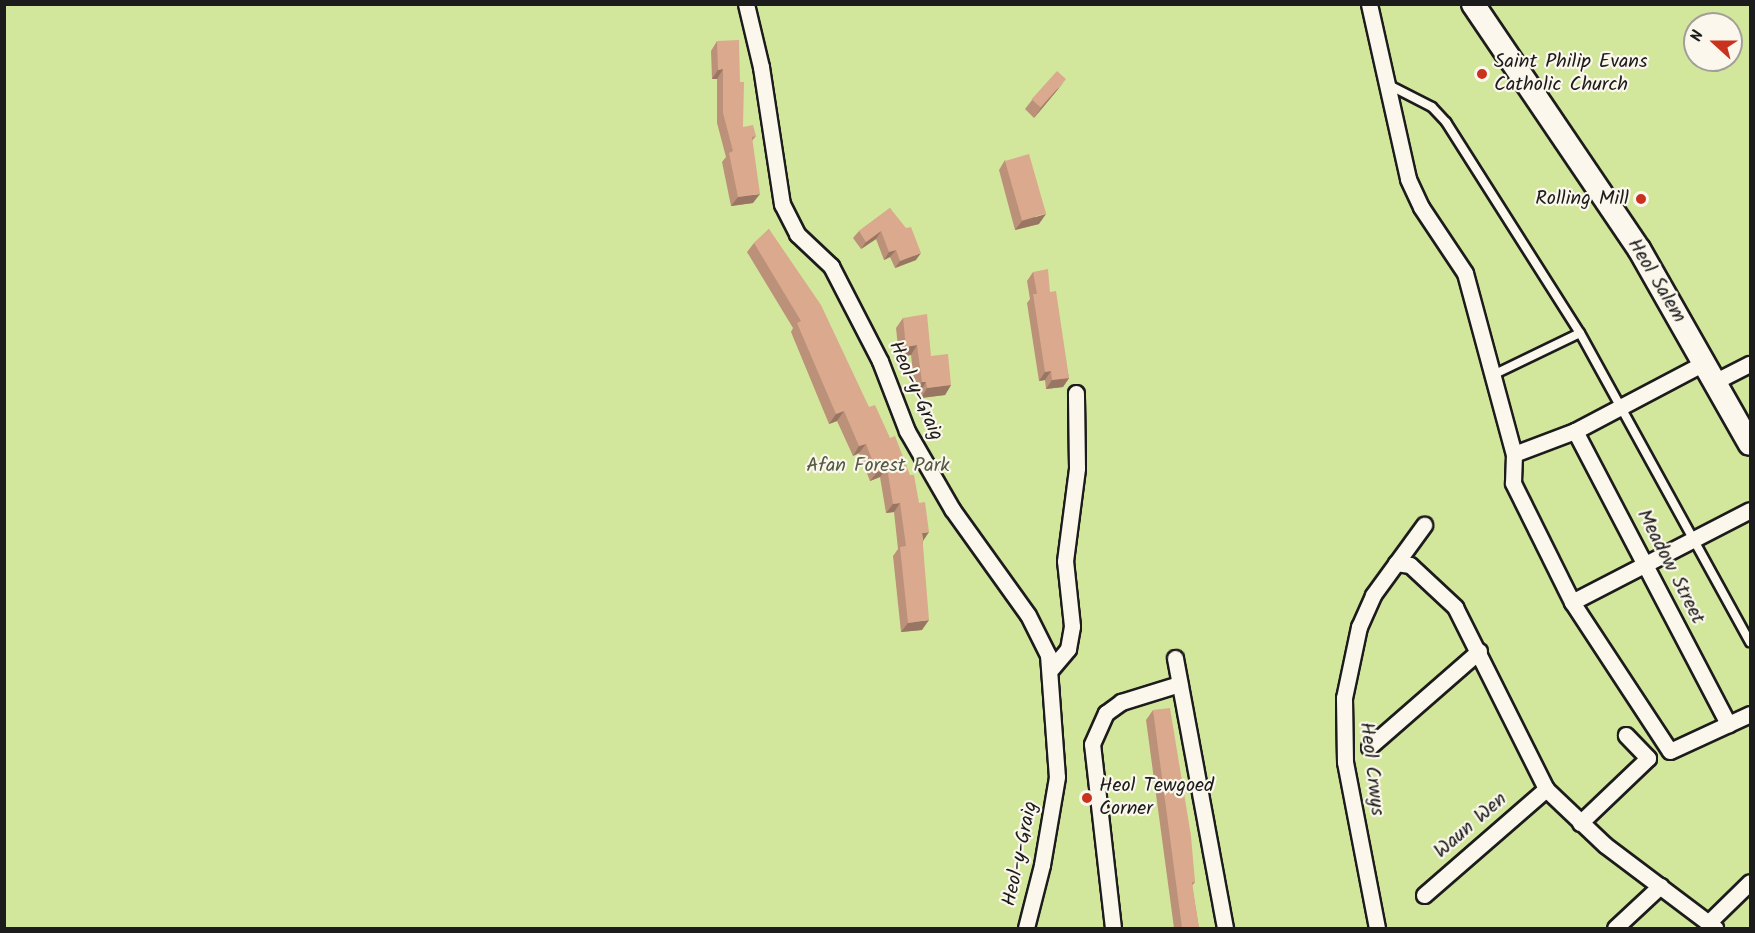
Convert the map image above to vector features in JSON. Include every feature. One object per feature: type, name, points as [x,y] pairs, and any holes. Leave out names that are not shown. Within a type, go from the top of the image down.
[{"type":"main road","name":"Heol Salem","points":[[1473,4],[1639,249],[1750,444]]},
{"type":"street","name":"Heol-y-Graig","points":[[746,4],[761,67],[782,204],[797,234],[831,266],[880,361],[907,431],[952,509],[1028,615],[1052,668],[1057,777],[1042,865],[1026,928]]},
{"type":"street","points":[[1369,4],[1408,179],[1421,207],[1465,273],[1495,374],[1514,454],[1513,483],[1572,602],[1670,751],[1750,714]]},
{"type":"street","points":[[1514,454],[1575,430],[1623,406],[1710,372],[1750,364]]},
{"type":"street","points":[[1052,668],[1068,648],[1072,626],[1065,561],[1077,468],[1076,393]]},
{"type":"street","name":"Meadow Street","points":[[1575,430],[1728,724]]},
{"type":"street","points":[[1572,602],[1750,510]]},
{"type":"street","name":"Heol Crwys","points":[[1377,928],[1345,762],[1342,727],[1348,671],[1359,627],[1373,596],[1424,525]]},
{"type":"street","points":[[1396,563],[1410,565],[1449,601],[1479,651],[1546,789],[1580,823],[1712,925],[1750,882]]},
{"type":"street","points":[[1369,747],[1479,651]]},
{"type":"street","points":[[1175,658],[1225,928]]},
{"type":"street","points":[[1113,928],[1092,744],[1097,727],[1106,713],[1121,702],[1179,684]]},
{"type":"street","points":[[1580,823],[1648,758],[1626,735]]},
{"type":"street","name":"Waun Wen","points":[[1424,895],[1546,789]]},
{"type":"street","points":[[1615,928],[1660,886]]},
{"type":"lane","points":[[1388,85],[1432,107],[1446,122],[1580,333],[1623,406],[1750,642]]},
{"type":"lane","points":[[1495,374],[1580,333]]},
{"type":"green space","name":"Afan Forest Park","points":[[4,5],[1750,5],[1750,928],[5,928]]},
{"type":"building","points":[[739,40],[740,82],[744,82],[743,127],[753,125],[756,136],[752,137],[760,194],[738,197],[729,153],[733,151],[723,113],[723,69],[718,70],[717,41]]},
{"type":"building","points":[[1057,71],[1066,79],[1040,107],[1032,99]]},
{"type":"building","points":[[1029,154],[1046,214],[1022,220],[1005,161]]},
{"type":"building","points":[[890,208],[906,228],[911,227],[921,253],[900,261],[896,250],[889,252],[881,231],[866,242],[859,231]]},
{"type":"building","points":[[769,229],[821,305],[869,407],[875,405],[890,438],[895,436],[910,475],[914,475],[919,503],[925,502],[929,532],[922,533],[929,620],[908,623],[900,547],[906,546],[900,503],[893,504],[887,468],[877,472],[866,444],[859,446],[844,411],[836,414],[797,323],[801,321],[754,243]]},
{"type":"building","points":[[1048,269],[1050,292],[1056,291],[1069,378],[1052,380],[1051,371],[1045,372],[1033,294],[1037,294],[1033,272]]},
{"type":"building","points":[[927,314],[931,356],[948,354],[951,385],[927,388],[926,382],[922,382],[917,345],[906,347],[903,318]]},
{"type":"building","points":[[1170,708],[1191,836],[1195,882],[1192,882],[1199,928],[1182,928],[1153,710]]},
{"type":"place","name":"Saint Philip Evans Catholic Church","points":[[1482,74]]},
{"type":"place","name":"Rolling Mill","points":[[1641,199]]},
{"type":"place","name":"Heol Tewgoed Corner","points":[[1087,798]]}]
